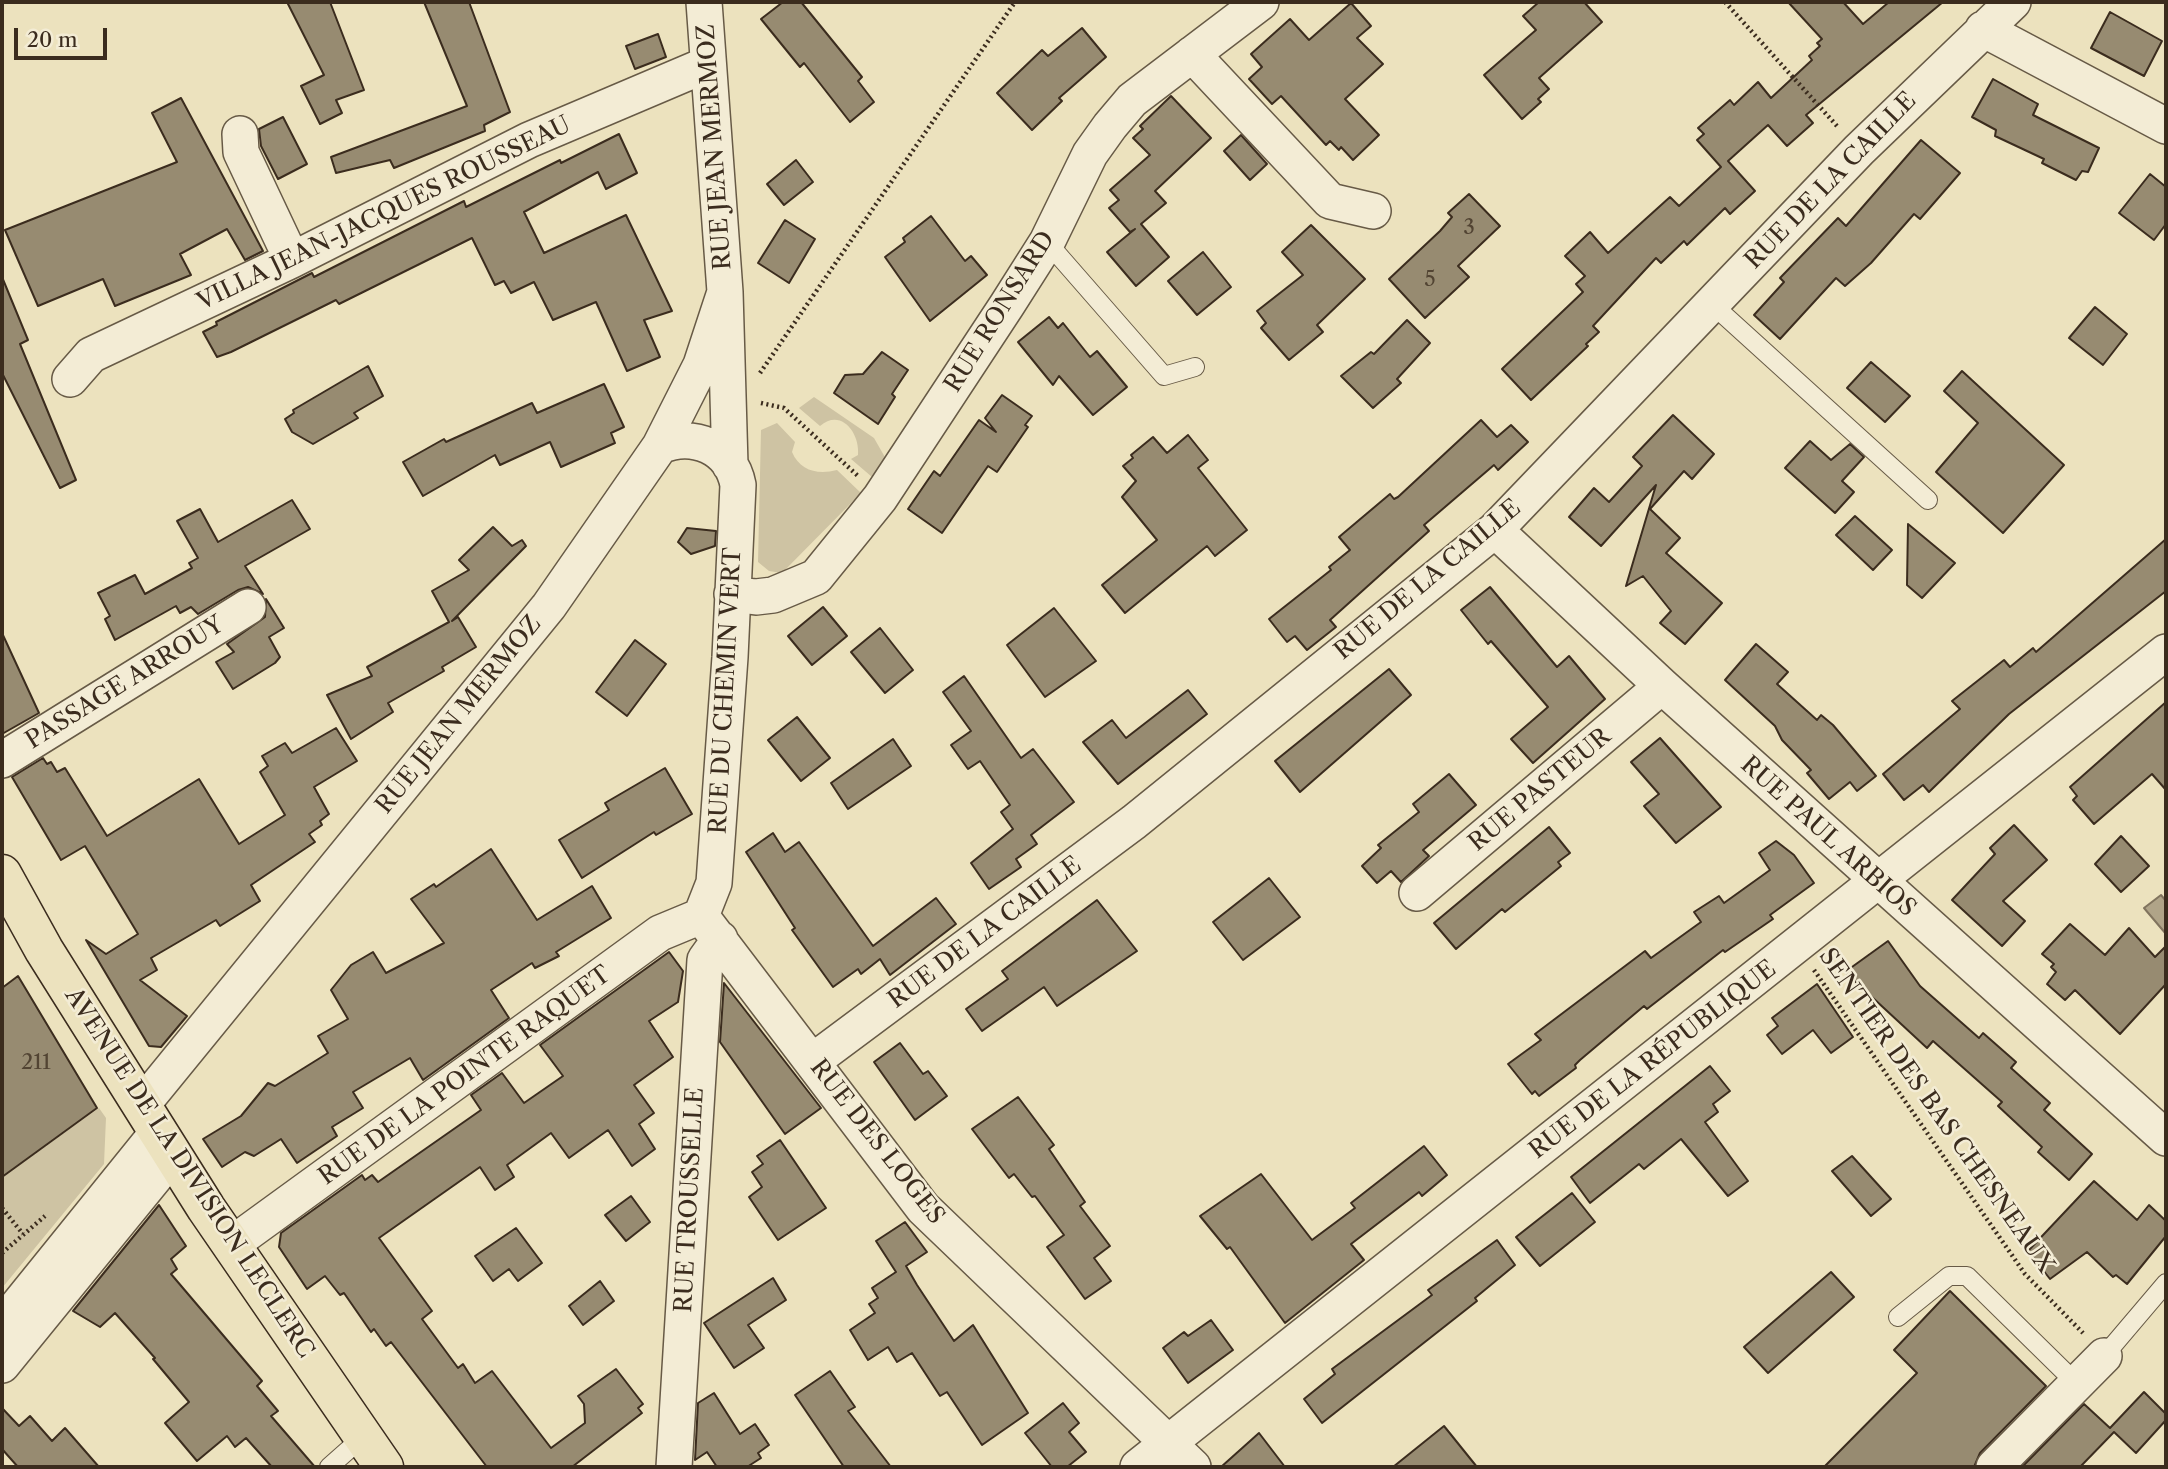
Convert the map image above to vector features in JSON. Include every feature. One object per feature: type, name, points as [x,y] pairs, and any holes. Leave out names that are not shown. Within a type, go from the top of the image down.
[{"type":"main road","name":"AVENUE DE LA DIVISION LECLERC","points":[[2,874],[44,950],[157,1131],[374,1452]]},
{"type":"street","name":"RUE JEAN MERMOZ","points":[[704,2],[725,292],[730,466]]},
{"type":"street","name":"RUE RONSARD","points":[[732,594],[756,597],[773,595],[816,577],[880,498],[1047,242],[1090,154],[1110,126],[1132,100],[1261,2]]},
{"type":"street","name":"RUE DE LA CAILLE","points":[[813,1061],[1134,822],[1495,530],[1859,150],[2013,2]]},
{"type":"street","points":[[1983,29],[2166,126]]},
{"type":"street","points":[[1192,54],[1330,201],[1373,211]]},
{"type":"street","name":"VILLA JEAN-JACQUES ROUSSEAU","points":[[71,379],[91,355],[292,260],[529,140],[708,64]]},
{"type":"street","points":[[240,134],[241,152],[292,260]]},
{"type":"street","name":"RUE JEAN MERMOZ","points":[[157,1131],[549,606],[660,446],[701,365],[725,292]]},
{"type":"street","points":[[660,446],[681,440],[703,443],[724,456],[730,466]]},
{"type":"street","name":"RUE DU CHEMIN VERT","points":[[711,927],[738,485],[730,466]]},
{"type":"street","name":"RUE PAUL ARBIOS","points":[[1495,530],[1662,687],[2166,1138]]},
{"type":"street","name":"PASSAGE ARROUY","points":[[2,760],[248,607]]},
{"type":"street","name":"RUE DE LA RÉPUBLIQUE","points":[[1138,1467],[2166,652]]},
{"type":"street","name":"RUE PASTEUR","points":[[1417,893],[1662,687]]},
{"type":"street","name":"RUE DE LA POINTE RAQUET","points":[[232,1244],[660,933],[682,921],[711,927]]},
{"type":"street","name":"RUE DES LOGES","points":[[711,927],[923,1208],[1193,1467]]},
{"type":"street","name":"RUE TROUSSELLE","points":[[674,1467],[705,960],[711,927]]},
{"type":"street","points":[[2,1325],[157,1131]]},
{"type":"street","points":[[2,1365],[157,1131]]},
{"type":"street","points":[[1994,1467],[2105,1356]]},
{"type":"lane","points":[[1047,242],[1164,376],[1195,367]]},
{"type":"lane","points":[[1713,305],[1928,500]]},
{"type":"lane","points":[[1898,1317],[1949,1276],[1967,1276],[2077,1384]]},
{"type":"lane","points":[[2105,1356],[2166,1283]]},
{"type":"lane","points":[[329,1467],[374,1452]]},
{"type":"path","points":[[730,413],[801,316],[1015,2]]},
{"type":"path","points":[[1726,2],[1859,150]]},
{"type":"path","points":[[730,413],[761,402],[784,408],[880,498]]},
{"type":"path","name":"SENTIER DES BAS CHESNEAUX","points":[[1797,946],[2025,1274],[2105,1356]]},
{"type":"path","points":[[2,1208],[23,1234]]},
{"type":"path","points":[[2,1253],[52,1210]]},
{"type":"shaded area","points":[[814,397],[874,438],[886,459],[872,477],[851,459],[858,455],[858,447],[848,426],[835,420],[820,426],[799,408]]},
{"type":"shaded area","points":[[777,423],[795,442],[792,452],[800,464],[817,472],[837,470],[861,493],[782,573],[769,571],[758,562],[761,430]]},
{"type":"shaded area","points":[[2161,895],[2166,901],[2166,934],[2144,908]]},
{"type":"shaded area","points":[[99,1108],[106,1118],[104,1164],[2,1288],[2,1177]]},
{"type":"building","points":[[287,2],[330,2],[364,90],[336,100],[342,113],[320,124],[301,86],[324,75]]},
{"type":"building","points":[[424,2],[469,2],[510,112],[484,125],[485,131],[394,168],[390,160],[336,173],[331,157],[467,106]]},
{"type":"building","points":[[783,2],[801,2],[862,77],[858,81],[874,102],[850,122],[804,63],[800,67],[761,19]]},
{"type":"building","points":[[1539,2],[1584,2],[1602,22],[1539,78],[1549,89],[1538,99],[1541,102],[1522,119],[1484,75],[1536,30],[1523,16]]},
{"type":"building","points":[[1788,2],[1843,2],[1863,24],[1889,2],[1943,2],[1806,115],[1813,123],[1787,146],[1768,125],[1728,161],[1755,191],[1730,214],[1725,208],[1687,245],[1684,241],[1661,263],[1656,258],[1593,326],[1599,332],[1586,344],[1588,346],[1531,400],[1502,369],[1583,292],[1576,284],[1585,276],[1565,256],[1590,232],[1608,253],[1670,197],[1679,206],[1721,167],[1697,140],[1704,134],[1698,128],[1730,100],[1734,105],[1758,82],[1771,98],[1812,60],[1809,56],[1820,46],[1817,43],[1822,39]]},
{"type":"building","points":[[1351,3],[1371,26],[1357,38],[1383,64],[1345,99],[1379,135],[1353,160],[1341,147],[1339,150],[1330,141],[1326,145],[1281,96],[1272,104],[1249,79],[1262,67],[1251,54],[1290,19],[1309,40]]},
{"type":"building","points":[[2110,12],[2162,41],[2144,76],[2091,48]]},
{"type":"building","points":[[1082,28],[1106,57],[1059,98],[1062,101],[1032,130],[997,93],[1042,50],[1048,56]]},
{"type":"building","points":[[658,34],[666,57],[635,69],[626,46]]},
{"type":"building","points":[[1993,79],[2038,104],[2033,115],[2099,148],[2088,172],[2082,171],[2076,180],[2042,163],[2044,159],[1995,136],[1996,130],[1972,117]]},
{"type":"building","points":[[1171,96],[1211,138],[1155,191],[1166,203],[1141,224],[1169,257],[1136,286],[1107,252],[1135,229],[1130,232],[1109,208],[1119,200],[1110,190],[1150,155],[1133,138],[1143,129],[1140,126]]},
{"type":"building","points":[[181,98],[263,251],[245,260],[227,229],[180,254],[191,275],[115,306],[103,279],[38,306],[5,230],[177,162],[152,113]]},
{"type":"building","points":[[283,117],[307,164],[278,179],[261,146],[259,129]]},
{"type":"building","points":[[619,134],[637,173],[606,189],[598,172],[524,212],[544,253],[626,215],[672,311],[644,320],[660,357],[627,371],[596,302],[553,320],[534,282],[511,293],[504,281],[495,285],[472,238],[339,304],[336,300],[217,357],[203,332],[217,325],[216,322],[312,273],[314,277],[464,201],[466,207]]},
{"type":"building","points":[[1241,135],[1267,164],[1250,180],[1224,151]]},
{"type":"building","points":[[1921,140],[1960,173],[1920,219],[1914,214],[1871,263],[1845,286],[1836,278],[1780,339],[1754,315],[1784,282],[1780,278],[1838,218],[1846,226]]},
{"type":"building","points":[[796,160],[813,182],[784,205],[767,184]]},
{"type":"building","points":[[2150,174],[2166,187],[2166,224],[2154,240],[2119,213]]},
{"type":"building","points":[[1469,194],[1500,226],[1458,266],[1469,277],[1425,318],[1389,279],[1440,231],[1452,217],[1448,213]]},
{"type":"building","points":[[931,216],[965,261],[971,256],[987,275],[930,321],[885,257],[905,242],[903,238]]},
{"type":"building","points":[[785,220],[815,239],[789,283],[758,263]]},
{"type":"building","points":[[1311,225],[1365,279],[1317,325],[1323,332],[1289,360],[1261,328],[1266,323],[1257,311],[1303,275],[1282,252]]},
{"type":"building","points":[[1203,252],[1231,287],[1197,315],[1168,281]]},
{"type":"building","points":[[2,277],[28,340],[20,344],[76,480],[60,488],[2,373]]},
{"type":"building","points":[[2095,307],[2127,334],[2103,365],[2069,338]]},
{"type":"building","points":[[1049,317],[1058,328],[1063,323],[1090,357],[1097,351],[1127,387],[1093,415],[1059,376],[1053,385],[1018,342]]},
{"type":"building","points":[[1407,320],[1430,343],[1397,379],[1401,383],[1373,408],[1341,376],[1371,352],[1374,354]]},
{"type":"building","points":[[882,352],[908,370],[892,394],[895,397],[878,424],[834,393],[845,375],[863,374]]},
{"type":"building","points":[[1871,362],[1910,396],[1885,422],[1847,388]]},
{"type":"building","points":[[368,366],[383,396],[354,413],[358,418],[313,444],[292,432],[285,419],[294,413],[293,410]]},
{"type":"building","points":[[1962,371],[2064,465],[2003,533],[1936,472],[1978,423],[1944,391]]},
{"type":"building","points":[[604,384],[624,427],[611,433],[615,443],[561,467],[550,442],[500,465],[495,455],[423,496],[403,462],[444,439],[446,442],[532,403],[537,413]]},
{"type":"building","points":[[1002,395],[1032,416],[1025,425],[1028,427],[997,472],[988,466],[942,533],[908,509],[934,471],[940,476],[979,420],[996,432],[985,418]]},
{"type":"building","points":[[1673,415],[1714,454],[1692,479],[1684,471],[1650,509],[1680,538],[1666,553],[1722,603],[1685,644],[1660,623],[1671,611],[1643,576],[1626,586],[1656,485],[1601,546],[1569,517],[1594,488],[1609,502],[1642,466],[1633,457]]},
{"type":"building","points":[[1481,420],[1497,437],[1511,425],[1528,442],[1498,470],[1494,465],[1424,525],[1429,531],[1330,620],[1336,627],[1307,650],[1295,636],[1287,642],[1269,619],[1331,570],[1329,567],[1350,550],[1339,537],[1390,494],[1394,499],[1398,497]]},
{"type":"building","points":[[1188,435],[1208,460],[1198,468],[1247,530],[1215,556],[1207,546],[1125,613],[1102,585],[1157,540],[1122,497],[1136,481],[1123,466],[1133,458],[1131,455],[1153,437],[1167,453]]},
{"type":"building","points":[[1810,441],[1831,460],[1850,444],[1864,457],[1842,481],[1854,492],[1835,513],[1785,468]]},
{"type":"building","points":[[292,500],[310,529],[245,566],[263,594],[248,587],[238,590],[198,614],[191,607],[180,613],[176,606],[115,640],[105,619],[110,616],[98,593],[135,575],[145,594],[192,568],[189,563],[198,558],[177,521],[200,509],[218,542]]},
{"type":"building","points":[[1855,516],[1892,550],[1873,570],[1836,535]]},
{"type":"building","points":[[1908,524],[1955,563],[1922,598],[1907,585]]},
{"type":"building","points":[[493,527],[512,546],[522,540],[526,546],[452,621],[458,617],[476,647],[442,667],[444,671],[388,703],[393,712],[351,739],[327,695],[372,676],[367,667],[449,622],[432,591],[469,570],[459,560]]},
{"type":"building","points":[[687,528],[716,531],[715,546],[691,554],[678,542]]},
{"type":"building","points":[[2166,539],[2166,591],[2009,714],[1929,792],[1923,785],[1904,800],[1883,774],[1960,709],[1952,701],[2004,660],[2010,667],[2033,648],[2036,652]]},
{"type":"building","points":[[1490,587],[1557,667],[1569,656],[1605,699],[1533,763],[1511,739],[1548,707],[1491,641],[1488,644],[1461,610]]},
{"type":"building","points":[[266,599],[284,628],[269,637],[280,657],[275,663],[233,689],[216,662],[234,652],[227,644],[265,617]]},
{"type":"building","points":[[823,607],[847,636],[812,665],[788,636]]},
{"type":"building","points":[[1054,608],[1096,661],[1045,697],[1007,645]]},
{"type":"building","points":[[880,628],[913,670],[885,693],[851,652]]},
{"type":"building","points":[[2,633],[39,713],[2,734]]},
{"type":"building","points":[[635,640],[666,664],[627,716],[596,692]]},
{"type":"building","points":[[1756,644],[1788,672],[1777,684],[1817,720],[1821,715],[1833,725],[1876,776],[1857,791],[1850,782],[1829,799],[1807,773],[1811,770],[1782,740],[1775,726],[1725,680]]},
{"type":"building","points":[[1389,669],[1411,695],[1300,792],[1275,761]]},
{"type":"building","points":[[964,676],[1021,758],[1033,749],[1074,802],[1031,835],[1037,844],[1016,859],[1021,867],[989,889],[971,863],[1013,829],[1001,812],[1010,805],[980,761],[968,769],[951,745],[971,731],[943,692]]},
{"type":"building","points":[[1188,690],[1207,714],[1118,784],[1083,742],[1112,720],[1126,738]]},
{"type":"building","points":[[2166,702],[2166,790],[2152,774],[2094,824],[2073,800],[2077,796],[2070,787]]},
{"type":"building","points":[[797,717],[830,758],[801,781],[768,740]]},
{"type":"building","points":[[336,728],[357,761],[314,787],[329,814],[320,821],[322,825],[309,834],[315,842],[251,885],[260,901],[220,926],[216,920],[151,958],[157,970],[140,980],[187,1016],[161,1047],[149,1046],[86,940],[106,954],[138,934],[85,846],[61,860],[12,777],[43,758],[47,764],[51,762],[57,772],[65,768],[107,836],[199,779],[239,844],[285,815],[260,772],[268,766],[262,756],[285,743],[292,753]]},
{"type":"building","points":[[1660,738],[1721,807],[1676,843],[1644,806],[1659,794],[1631,762]]},
{"type":"building","points":[[893,739],[911,766],[848,809],[831,783]]},
{"type":"building","points":[[665,768],[692,814],[656,835],[654,832],[582,878],[559,840],[609,810],[605,803]]},
{"type":"building","points":[[1449,774],[1476,805],[1423,850],[1429,856],[1401,882],[1391,871],[1377,883],[1362,866],[1381,848],[1378,845],[1419,812],[1413,804]]},
{"type":"building","points":[[2014,825],[2047,860],[2003,901],[2025,921],[2002,946],[1952,900],[1995,854],[1990,848]]},
{"type":"building","points":[[1549,827],[1570,853],[1558,862],[1561,866],[1505,912],[1502,909],[1456,949],[1434,923]]},
{"type":"building","points":[[773,833],[785,852],[799,842],[873,946],[936,898],[956,924],[890,975],[880,959],[861,974],[858,969],[833,987],[792,930],[795,928],[746,852]]},
{"type":"building","points":[[2121,836],[2149,866],[2121,892],[2095,864]]},
{"type":"building","points":[[1776,841],[1794,855],[1814,883],[1770,915],[1773,919],[1725,952],[1723,950],[1647,1009],[1644,1006],[1580,1060],[1575,1065],[1576,1068],[1539,1096],[1535,1091],[1532,1094],[1508,1064],[1541,1040],[1535,1034],[1645,951],[1651,958],[1701,922],[1694,912],[1719,896],[1724,903],[1770,870],[1759,853]]},
{"type":"building","points":[[491,849],[537,920],[592,886],[611,918],[556,952],[559,956],[535,968],[532,963],[491,990],[509,1018],[423,1080],[410,1058],[353,1092],[363,1108],[332,1127],[337,1136],[297,1163],[281,1139],[254,1156],[245,1152],[222,1167],[203,1139],[241,1116],[268,1083],[275,1086],[328,1053],[318,1036],[348,1019],[331,990],[351,965],[373,952],[386,973],[444,943],[411,899],[434,884],[436,887]]},
{"type":"building","points":[[1269,878],[1300,917],[1243,960],[1213,922]]},
{"type":"building","points":[[1097,900],[1137,951],[1057,1006],[1044,987],[982,1031],[966,1009],[1008,979],[1002,971]]},
{"type":"building","points":[[2070,924],[2105,955],[2129,928],[2155,957],[2166,946],[2166,984],[2120,1034],[2075,990],[2065,1000],[2047,984],[2056,972],[2051,967],[2054,964],[2042,954]]},
{"type":"building","points":[[1888,941],[1920,986],[1979,1038],[1983,1033],[2016,1062],[2011,1068],[2050,1103],[2044,1110],[2092,1154],[2069,1180],[2038,1152],[2042,1147],[1998,1106],[2002,1102],[1933,1041],[1927,1048],[1845,972]]},
{"type":"building","points":[[669,952],[683,971],[678,1002],[649,1021],[673,1057],[634,1085],[654,1113],[639,1124],[655,1149],[632,1166],[608,1130],[569,1158],[551,1133],[507,1165],[514,1177],[495,1190],[480,1167],[379,1238],[432,1311],[422,1319],[458,1368],[463,1364],[475,1383],[492,1371],[551,1448],[585,1423],[584,1404],[578,1396],[616,1369],[643,1404],[638,1408],[642,1413],[572,1467],[487,1467],[391,1342],[386,1346],[374,1329],[371,1332],[344,1293],[340,1295],[325,1276],[307,1289],[279,1247],[281,1233],[362,1175],[365,1180],[372,1175],[378,1182],[481,1110],[471,1095],[502,1073],[524,1103],[563,1076],[540,1045]]},
{"type":"building","points":[[18,976],[97,1108],[2,1177],[2,988]]},
{"type":"building","points":[[724,983],[821,1108],[785,1134],[720,1042]]},
{"type":"building","points":[[1817,984],[1853,1037],[1831,1053],[1813,1030],[1782,1054],[1767,1035],[1778,1026],[1772,1018]]},
{"type":"building","points":[[900,1043],[923,1074],[928,1071],[947,1096],[915,1120],[874,1062]]},
{"type":"building","points":[[1710,1066],[1730,1091],[1713,1104],[1718,1112],[1705,1122],[1748,1181],[1728,1196],[1681,1139],[1644,1169],[1639,1164],[1590,1203],[1571,1177]]},
{"type":"building","points":[[1018,1097],[1054,1145],[1049,1149],[1085,1202],[1080,1206],[1110,1246],[1094,1258],[1111,1281],[1085,1299],[1047,1247],[1064,1235],[1035,1196],[1032,1197],[1014,1174],[1009,1178],[972,1129]]},
{"type":"building","points":[[780,1140],[826,1208],[778,1240],[749,1197],[762,1187],[752,1172],[763,1164],[757,1156]]},
{"type":"building","points":[[1424,1146],[1447,1175],[1422,1196],[1419,1192],[1351,1244],[1364,1260],[1285,1323],[1230,1247],[1227,1249],[1200,1216],[1261,1174],[1312,1240],[1355,1208],[1351,1203]]},
{"type":"building","points":[[1852,1156],[1891,1199],[1871,1216],[1832,1171]]},
{"type":"building","points":[[2094,1181],[2137,1220],[2149,1205],[2166,1221],[2166,1236],[2127,1284],[2116,1275],[2113,1277],[2087,1252],[2050,1279],[2028,1251]]},
{"type":"building","points":[[1572,1193],[1595,1222],[1540,1266],[1516,1237]]},
{"type":"building","points":[[631,1196],[650,1222],[626,1241],[605,1215]]},
{"type":"building","points":[[159,1205],[186,1246],[171,1259],[177,1269],[171,1274],[262,1381],[257,1386],[278,1411],[271,1416],[315,1467],[272,1467],[246,1438],[235,1447],[227,1436],[197,1461],[165,1423],[189,1402],[153,1359],[155,1358],[115,1313],[100,1327],[73,1311]]},
{"type":"building","points":[[905,1222],[927,1252],[906,1266],[917,1285],[954,1341],[973,1325],[1028,1413],[982,1445],[947,1392],[940,1396],[912,1353],[897,1362],[888,1347],[868,1360],[850,1330],[875,1313],[869,1304],[878,1298],[872,1288],[896,1272],[876,1241]]},
{"type":"building","points":[[516,1228],[542,1263],[518,1281],[509,1269],[493,1281],[475,1256]]},
{"type":"building","points":[[1497,1240],[1515,1265],[1475,1298],[1477,1301],[1322,1423],[1304,1399],[1335,1374],[1332,1369],[1432,1295],[1428,1290]]},
{"type":"building","points":[[1831,1272],[1854,1297],[1768,1373],[1744,1347]]},
{"type":"building","points":[[773,1278],[786,1300],[748,1325],[764,1348],[734,1368],[704,1323]]},
{"type":"building","points":[[600,1281],[614,1301],[583,1325],[569,1306]]},
{"type":"building","points":[[1950,1291],[2046,1386],[1980,1453],[1974,1467],[1824,1467],[1917,1373],[1894,1350]]},
{"type":"building","points":[[1211,1320],[1233,1350],[1188,1383],[1163,1348],[1184,1332],[1188,1336]]},
{"type":"building","points":[[830,1371],[855,1407],[848,1411],[891,1467],[844,1467],[795,1395]]},
{"type":"building","points":[[2144,1392],[2166,1414],[2166,1420],[2136,1453],[2114,1432],[2080,1467],[2022,1467],[2084,1404],[2110,1428]]},
{"type":"building","points":[[714,1393],[740,1434],[755,1424],[769,1445],[758,1453],[761,1458],[747,1467],[717,1467],[707,1452],[695,1460],[698,1403]]},
{"type":"building","points":[[1063,1403],[1079,1423],[1069,1432],[1086,1452],[1067,1467],[1052,1467],[1025,1433]]},
{"type":"building","points":[[2,1408],[19,1426],[30,1416],[52,1441],[65,1428],[99,1467],[18,1467],[2,1449]]},
{"type":"building","points":[[1444,1426],[1477,1467],[1393,1467]]},
{"type":"building","points":[[1259,1433],[1285,1467],[1221,1467]]}]
